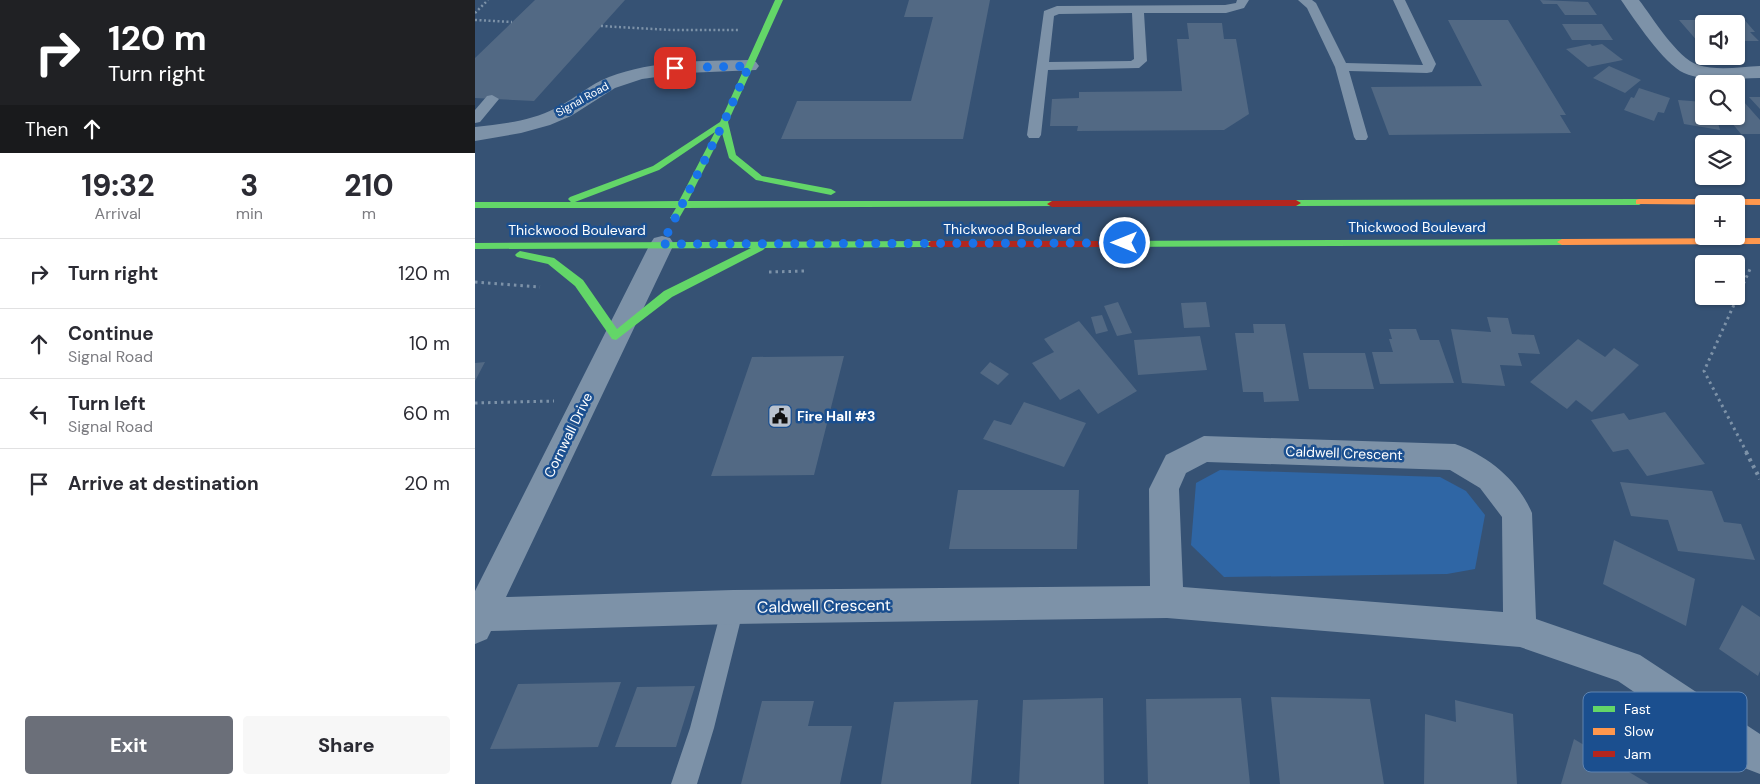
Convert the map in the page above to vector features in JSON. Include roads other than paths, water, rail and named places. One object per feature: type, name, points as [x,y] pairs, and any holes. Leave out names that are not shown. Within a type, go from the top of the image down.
[{"type":"main road","points":[[666,237],[724,122],[779,0]]},
{"type":"main road","points":[[724,122],[731,156],[759,178],[891,204]]},
{"type":"main road","points":[[558,204],[656,168],[724,122]]},
{"type":"main road","name":"Thickwood Boulevard","points":[[475,205],[1760,202]]},
{"type":"main road","name":"Thickwood Boulevard","points":[[475,246],[666,237],[766,245],[1760,241]]},
{"type":"main road","points":[[475,246],[551,261],[579,283],[616,336],[668,294],[766,245]]},
{"type":"street","points":[[1630,0],[1677,60],[1689,69],[1707,72],[1760,72]]},
{"type":"street","name":"Signal Road","points":[[475,134],[517,128],[563,112],[596,91],[622,78],[657,69],[749,66]]},
{"type":"street","name":"Cornwall Drive","points":[[477,619],[666,237]]},
{"type":"street","name":"Caldwell Crescent","points":[[1167,602],[1163,488],[1176,464],[1204,449],[1455,457],[1491,479],[1517,513],[1520,630]]},
{"type":"street","name":"Caldwell Crescent","points":[[477,619],[733,607],[1167,602],[1520,630],[1628,667],[1665,692]]},
{"type":"street","name":"Caldwell Crescent","points":[[1747,747],[1760,756]]},
{"type":"lane","points":[[1034,135],[1048,14],[1057,10],[1226,9],[1240,5],[1243,0]]},
{"type":"lane","points":[[1304,0],[1312,6],[1341,67],[1361,137]]},
{"type":"lane","points":[[1341,67],[1427,68],[1431,64],[1399,0]]},
{"type":"lane","points":[[1042,66],[1134,65],[1141,61],[1138,10]]},
{"type":"lane","points":[[475,119],[492,99]]},
{"type":"lane","points":[[684,784],[702,728],[733,607]]},
{"type":"place","name":"Fire Hall #3","points":[[780,416]]}]
